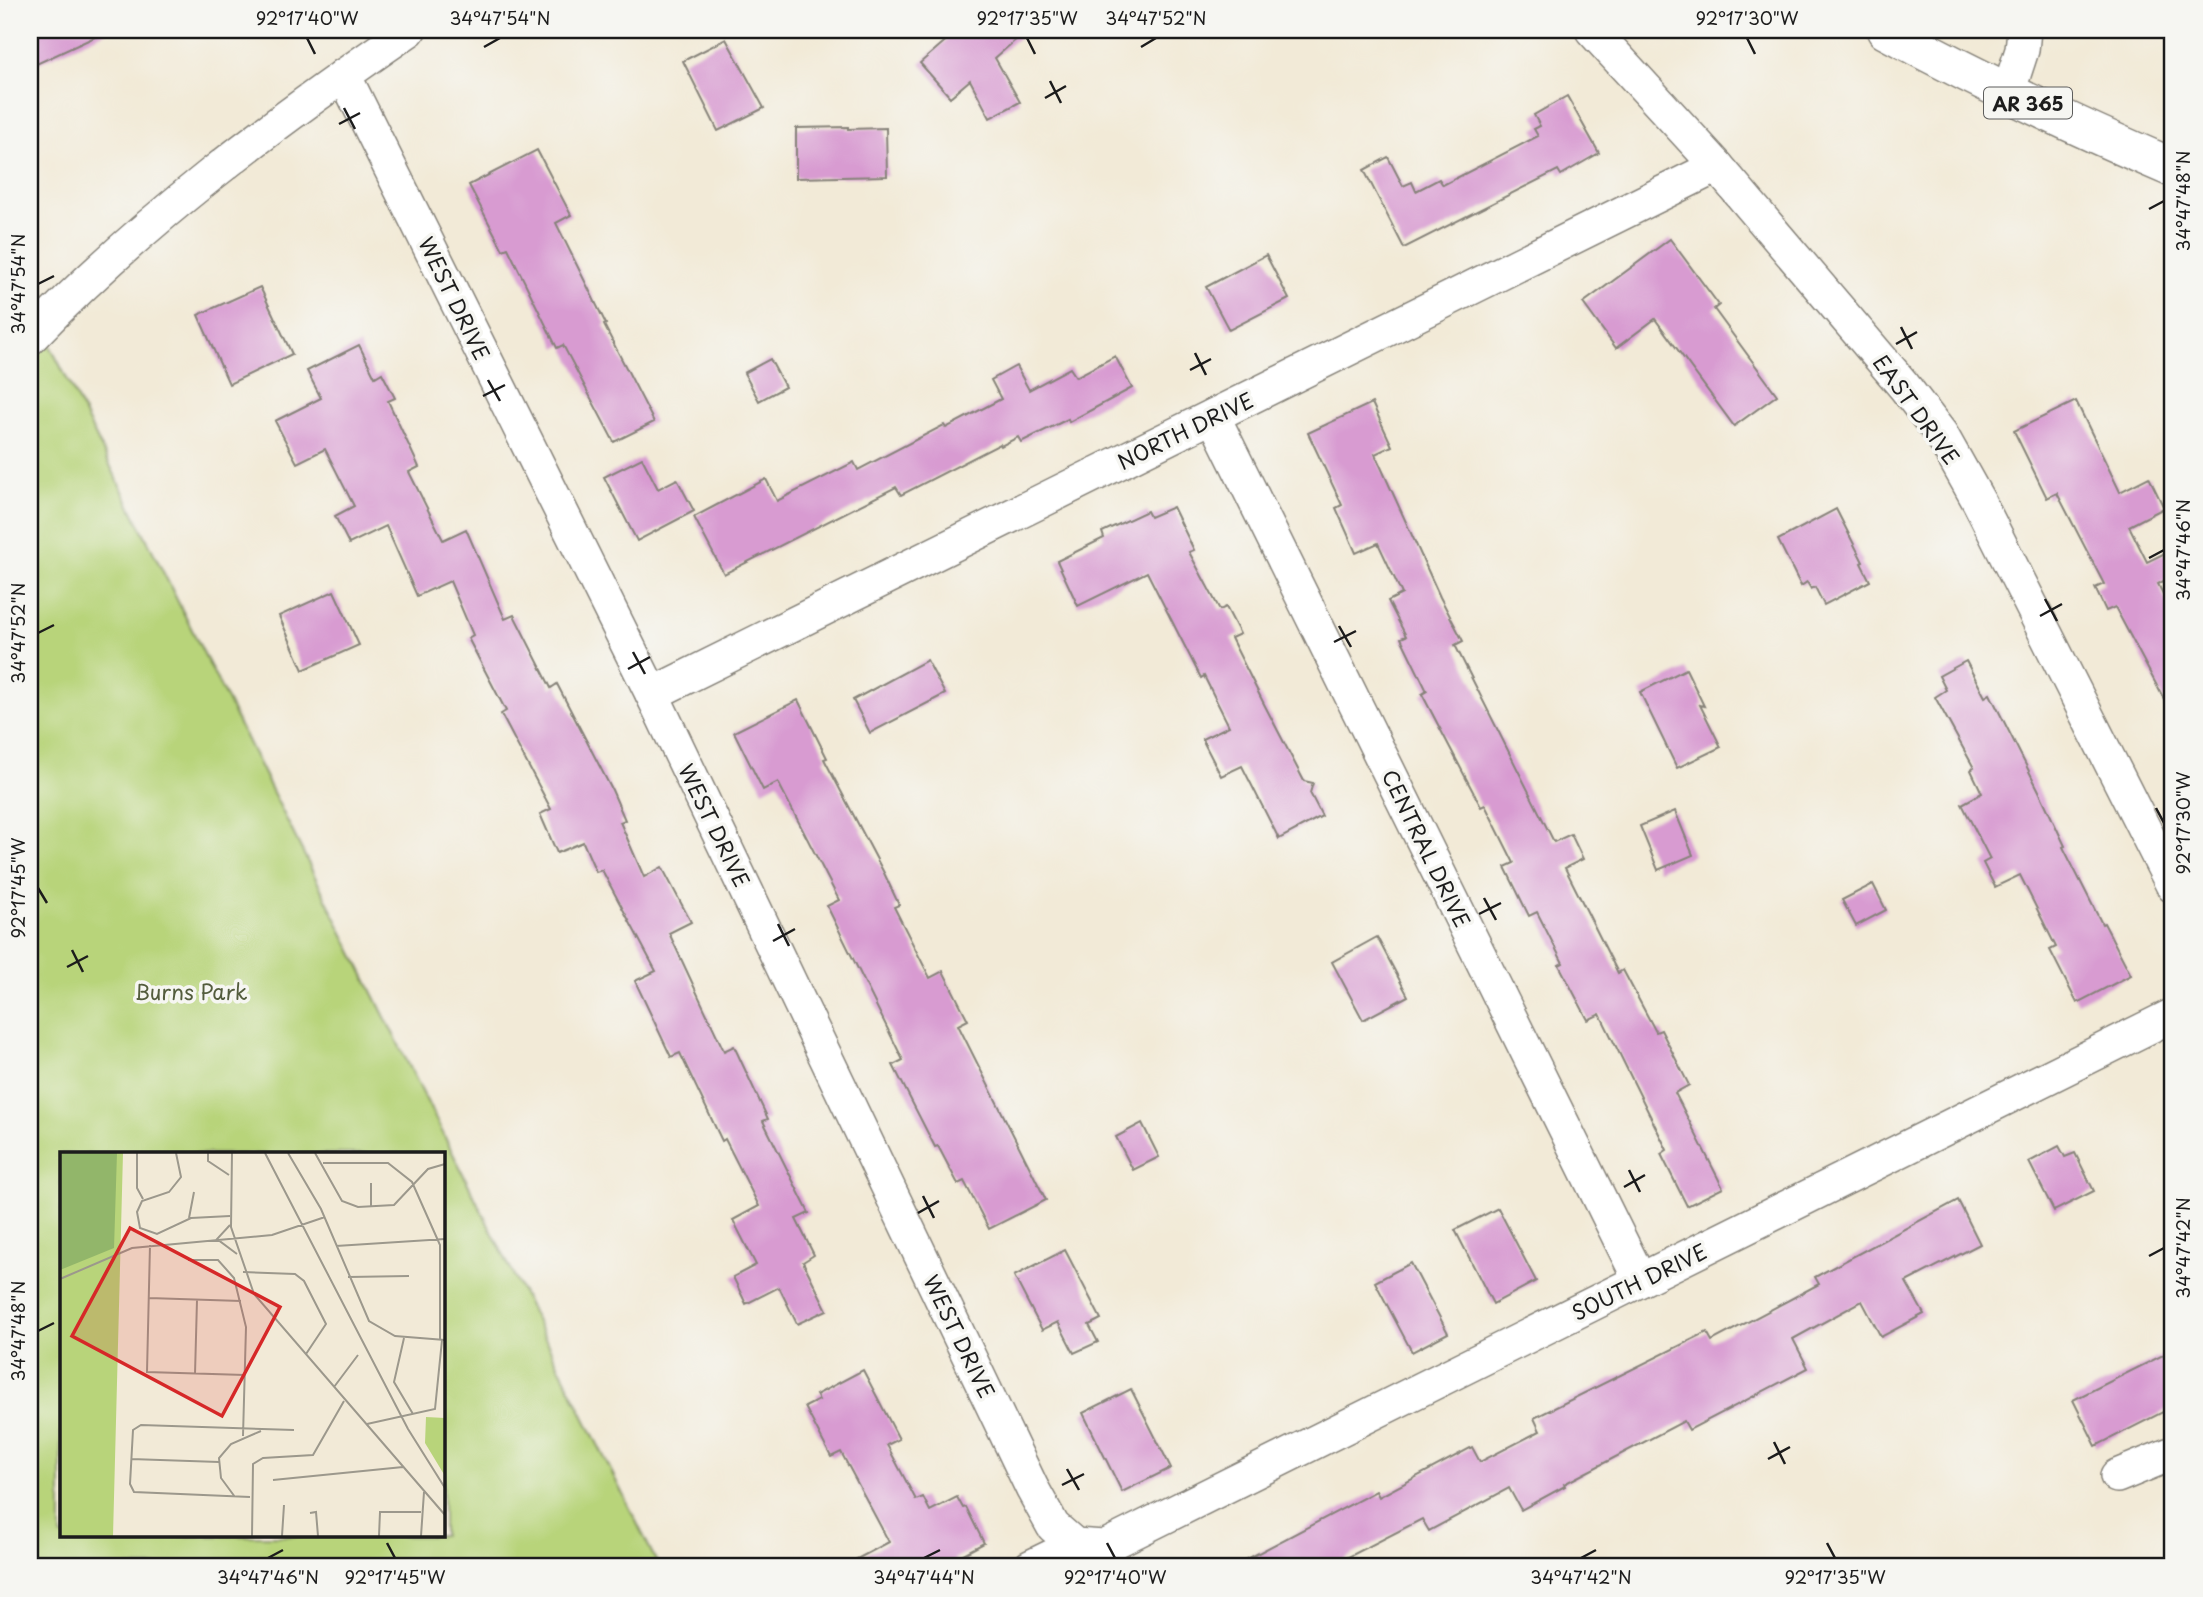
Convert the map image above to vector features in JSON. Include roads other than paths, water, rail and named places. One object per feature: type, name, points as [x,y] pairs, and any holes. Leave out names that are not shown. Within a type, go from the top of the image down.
[{"type":"main road","name":"AR 365","points":[[1886,30],[2078,127],[2173,168]]},
{"type":"street","points":[[30,338],[160,216],[232,156],[409,30]]},
{"type":"street","name":"EAST DRIVE","points":[[1592,30],[1717,166],[1904,386],[1941,434],[1979,502],[2173,886]]},
{"type":"street","points":[[2008,93],[2022,50],[2024,30]]},
{"type":"street","name":"WEST DRIVE","points":[[344,75],[652,694],[1032,1488],[1053,1526],[1089,1546]]},
{"type":"street","name":"NORTH DRIVE","points":[[652,694],[1717,166]]},
{"type":"street","name":"CENTRAL DRIVE","points":[[1213,416],[1640,1280]]},
{"type":"street","name":"SOUTH DRIVE","points":[[1030,1567],[1089,1546],[1640,1280],[2173,1015]]},
{"type":"street","points":[[2117,1476],[2173,1453]]},
{"type":"park label","name":"Burns Park","points":[[191,991]]}]
